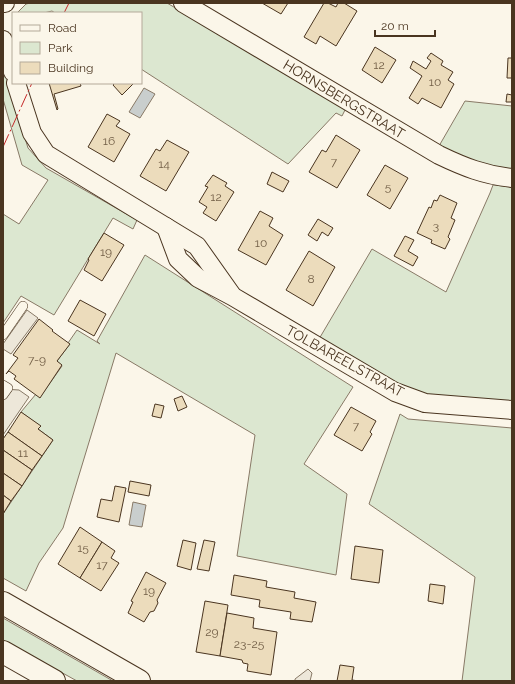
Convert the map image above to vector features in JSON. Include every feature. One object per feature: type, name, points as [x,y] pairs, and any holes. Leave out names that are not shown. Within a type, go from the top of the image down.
[{"type":"main road","points":[[3,603],[139,681]]},
{"type":"main road","points":[[3,652],[54,681]]},
{"type":"street","name":"HORNSBERGSTRAAT","points":[[183,3],[439,155],[470,170],[497,177],[512,178]]},
{"type":"street","points":[[3,40],[12,69]]},
{"type":"street","name":"TOLBAREELSTRAAT","points":[[16,84],[32,133],[46,154],[197,246],[232,296],[395,392],[425,403],[512,410]]},
{"type":"lane","points":[[3,335],[23,306]]},
{"type":"lane","points":[[3,385],[8,388],[3,395]]},
{"type":"green space","points":[[167,3],[346,108],[342,116],[336,113],[288,164],[142,70],[142,12],[18,12],[26,4]]},
{"type":"green space","points":[[3,66],[28,148],[46,168],[137,220],[133,229],[113,218],[54,315],[21,296],[3,323],[3,214],[19,224],[48,180],[22,165],[3,99]]},
{"type":"green space","points":[[465,101],[512,106],[512,172],[476,165],[439,146]]},
{"type":"green space","points":[[493,185],[512,187],[512,401],[419,395],[407,392],[319,339],[372,249],[446,292]]},
{"type":"green space","points":[[145,255],[353,387],[304,464],[347,494],[336,575],[237,556],[255,435],[116,353],[63,528],[39,563],[26,591],[3,578],[3,514],[53,440],[38,429],[40,426],[21,412],[36,394],[40,397],[62,366],[57,361],[69,345],[68,343],[77,330],[100,344],[97,341]]},
{"type":"green space","points":[[400,414],[408,419],[512,428],[512,681],[462,681],[475,577],[369,504]]},
{"type":"green space","points":[[3,618],[113,681],[77,681],[3,640]]},
{"type":"shaded area","points":[[144,88],[155,94],[140,118],[129,112]]},
{"type":"shaded area","points":[[27,310],[38,318],[11,354],[3,349],[3,344]]},
{"type":"shaded area","points":[[3,389],[19,390],[29,397],[3,435]]},
{"type":"shaded area","points":[[133,502],[146,505],[142,527],[129,525]]},
{"type":"shaded area","points":[[308,669],[312,673],[310,681],[295,681],[295,679]]},
{"type":"building","points":[[262,3],[288,3],[281,14]]},
{"type":"building","points":[[324,3],[328,3],[336,7],[338,3],[344,3],[357,11],[336,46],[320,36],[316,44],[304,37]]},
{"type":"building","points":[[375,47],[396,60],[382,83],[362,70]]},
{"type":"building","points":[[431,53],[443,61],[441,65],[453,72],[448,80],[454,84],[441,108],[422,98],[418,104],[409,98],[422,76],[410,68],[413,61],[426,69],[431,61],[427,58]]},
{"type":"building","points":[[508,58],[512,58],[512,78],[507,78]]},
{"type":"building","points":[[49,84],[80,84],[81,86],[54,94],[57,110]]},
{"type":"building","points":[[114,84],[133,84],[122,95],[113,85]]},
{"type":"building","points":[[507,94],[512,95],[512,102],[506,102]]},
{"type":"building","points":[[107,114],[120,121],[116,126],[130,134],[114,162],[88,147]]},
{"type":"building","points":[[336,135],[360,150],[337,188],[309,172],[322,150],[326,152]]},
{"type":"building","points":[[167,140],[189,152],[166,191],[140,176],[156,149],[160,151]]},
{"type":"building","points":[[385,165],[408,178],[390,209],[367,195]]},
{"type":"building","points":[[272,172],[289,181],[283,192],[267,184]]},
{"type":"building","points":[[213,175],[227,183],[225,186],[234,192],[216,221],[203,213],[207,207],[199,202],[208,187],[205,186]]},
{"type":"building","points":[[440,195],[457,203],[451,218],[455,220],[448,237],[450,239],[445,249],[431,243],[432,240],[417,233],[429,207],[431,208],[434,200],[437,201]]},
{"type":"building","points":[[260,211],[273,218],[269,226],[283,235],[266,265],[238,250]]},
{"type":"building","points":[[318,219],[333,228],[328,236],[322,232],[317,241],[308,235]]},
{"type":"building","points":[[104,233],[124,245],[102,281],[84,270],[89,260],[88,259]]},
{"type":"building","points":[[405,236],[414,240],[408,251],[418,257],[413,266],[394,256]]},
{"type":"building","points":[[309,251],[335,267],[313,306],[286,290]]},
{"type":"building","points":[[80,300],[106,314],[94,336],[68,321]]},
{"type":"building","points":[[39,319],[70,344],[57,361],[62,365],[40,398],[14,379],[16,376],[9,371],[6,374],[18,358],[13,355]]},
{"type":"building","points":[[182,396],[187,407],[178,411],[174,399]]},
{"type":"building","points":[[155,404],[164,406],[161,418],[152,416]]},
{"type":"building","points":[[351,407],[376,421],[370,432],[372,434],[362,451],[334,435]]},
{"type":"building","points":[[21,412],[41,426],[38,429],[53,440],[42,456],[8,432]]},
{"type":"building","points":[[8,432],[42,456],[32,470],[3,450],[3,439]]},
{"type":"building","points":[[3,450],[32,470],[22,486],[3,473]]},
{"type":"building","points":[[3,473],[22,486],[11,501],[3,495]]},
{"type":"building","points":[[130,481],[151,485],[149,496],[128,492]]},
{"type":"building","points":[[115,486],[126,488],[119,522],[97,517],[101,499],[112,501]]},
{"type":"building","points":[[3,495],[11,501],[3,514]]},
{"type":"building","points":[[80,527],[102,542],[80,578],[58,564]]},
{"type":"building","points":[[183,540],[196,543],[191,570],[177,566]]},
{"type":"building","points":[[204,540],[215,542],[209,571],[197,569]]},
{"type":"building","points":[[102,542],[115,551],[111,558],[119,563],[101,591],[80,578]]},
{"type":"building","points":[[355,546],[383,550],[379,583],[351,579]]},
{"type":"building","points":[[146,572],[166,583],[157,600],[158,603],[154,611],[150,612],[144,622],[128,613],[133,602],[131,601]]},
{"type":"building","points":[[234,575],[267,581],[266,587],[295,592],[294,598],[316,602],[312,622],[290,619],[291,612],[259,607],[260,600],[231,595]]},
{"type":"building","points":[[430,584],[445,586],[443,604],[428,601]]},
{"type":"building","points":[[205,601],[228,605],[220,656],[196,652]]},
{"type":"building","points":[[227,613],[254,618],[253,628],[277,632],[271,675],[247,671],[248,664],[243,663],[242,660],[220,656]]},
{"type":"building","points":[[340,665],[354,667],[352,680],[359,681],[337,681]]},
{"type":"power","points":[[64,12],[69,3]]},
{"type":"power","points":[[3,147],[32,84]]}]
